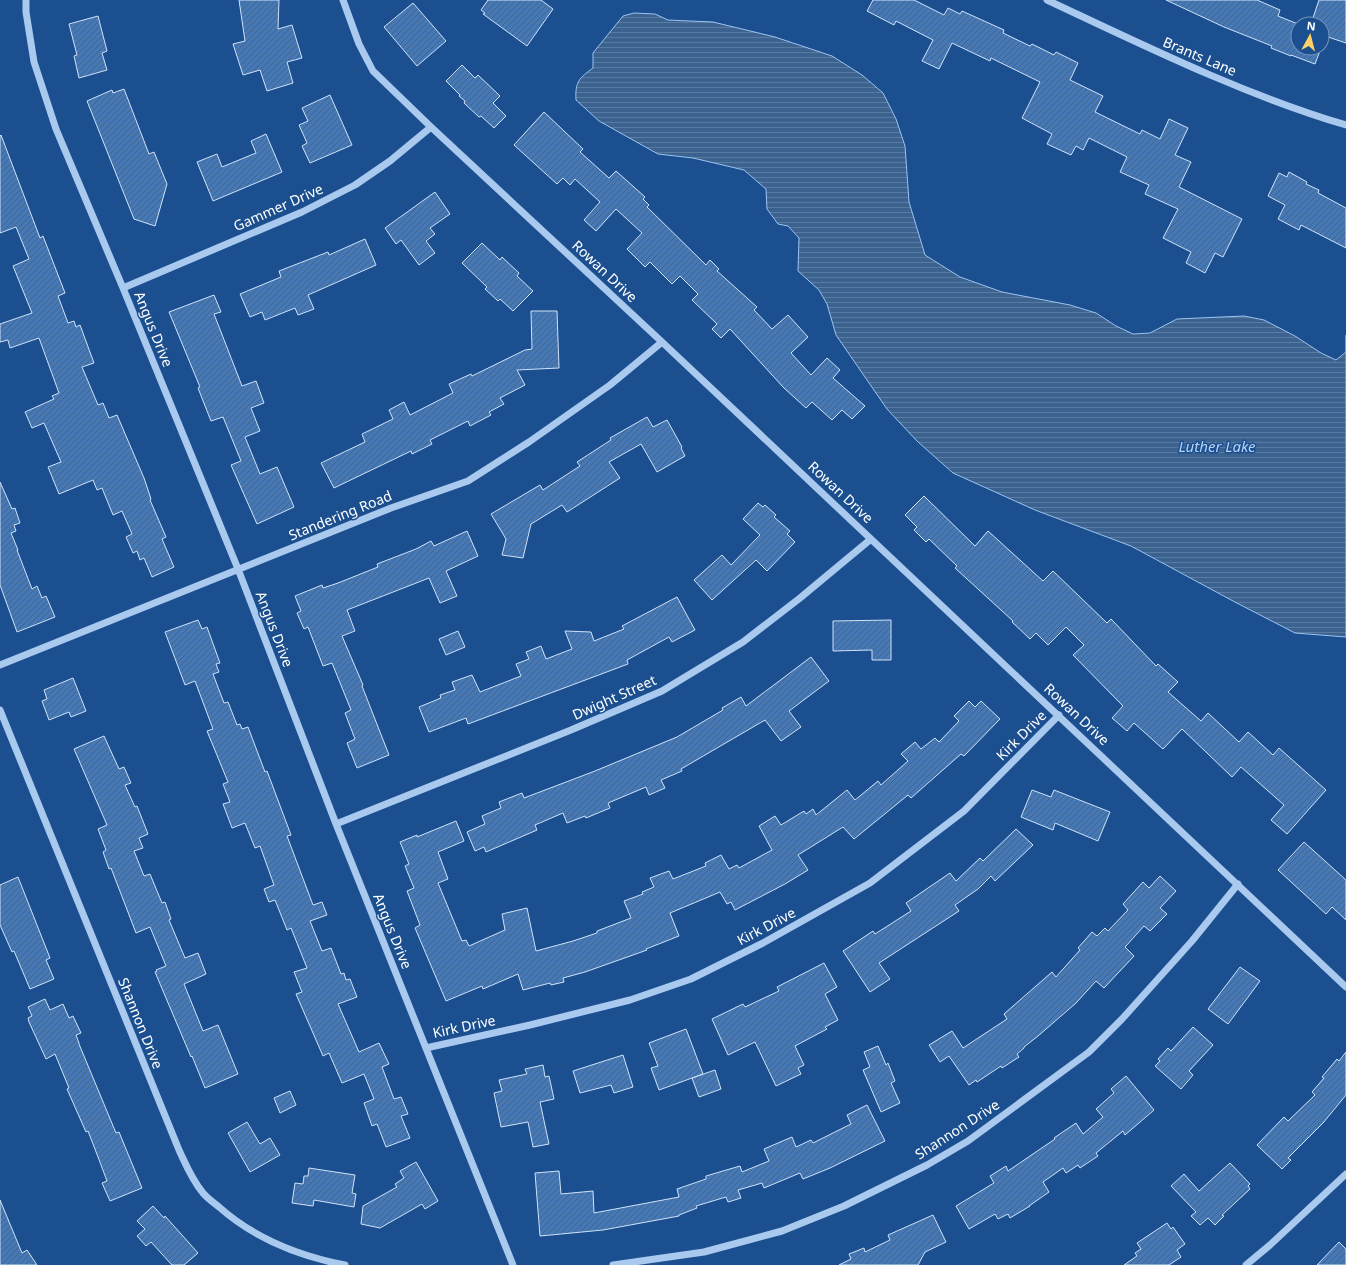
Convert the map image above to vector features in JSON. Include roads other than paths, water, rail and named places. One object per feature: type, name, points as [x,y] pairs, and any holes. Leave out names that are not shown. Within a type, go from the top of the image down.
[{"type":"street","name":"Angus Drive","points":[[26,0],[26,12],[34,62],[56,129],[238,569],[336,824],[513,1265]]},
{"type":"street","name":"Rowan Drive","points":[[343,0],[359,44],[373,71],[871,538],[1346,987]]},
{"type":"street","name":"Brants Lane","points":[[1047,0],[1193,69],[1309,114],[1346,125]]},
{"type":"street","name":"Gammer Drive","points":[[123,288],[302,212],[355,185],[390,161],[431,127]]},
{"type":"street","name":"Standering Road","points":[[0,665],[392,508],[468,482],[529,442],[610,385],[662,342]]},
{"type":"street","name":"Dwight Street","points":[[336,824],[571,730],[662,690],[743,642],[800,598],[871,538]]},
{"type":"street","name":"Shannon Drive","points":[[0,710],[179,1150],[193,1178],[204,1194],[233,1219],[282,1247],[322,1260],[345,1265]]},
{"type":"street","name":"Kirk Drive","points":[[426,1048],[530,1025],[630,1000],[691,979],[763,943],[870,883],[964,811],[1059,715]]},
{"type":"street","name":"Shannon Drive","points":[[612,1265],[704,1252],[782,1231],[844,1206],[927,1165],[968,1141],[1089,1052],[1122,1019],[1192,941],[1238,884]]},
{"type":"street","points":[[1246,1265],[1270,1245],[1346,1174]]},
{"type":"water","name":"Luther Lake","points":[[634,13],[655,14],[668,20],[713,22],[775,37],[832,56],[862,75],[883,93],[896,119],[905,146],[909,202],[925,255],[960,277],[1002,292],[1070,305],[1096,313],[1116,326],[1133,334],[1150,333],[1177,319],[1244,316],[1264,320],[1336,360],[1346,352],[1346,637],[1295,633],[1131,546],[1035,510],[953,473],[917,441],[887,409],[836,335],[827,304],[819,290],[798,271],[799,238],[788,226],[778,224],[767,209],[766,189],[744,170],[693,158],[658,154],[599,121],[576,100],[576,89],[579,81],[593,68],[593,53],[623,16]]}]
